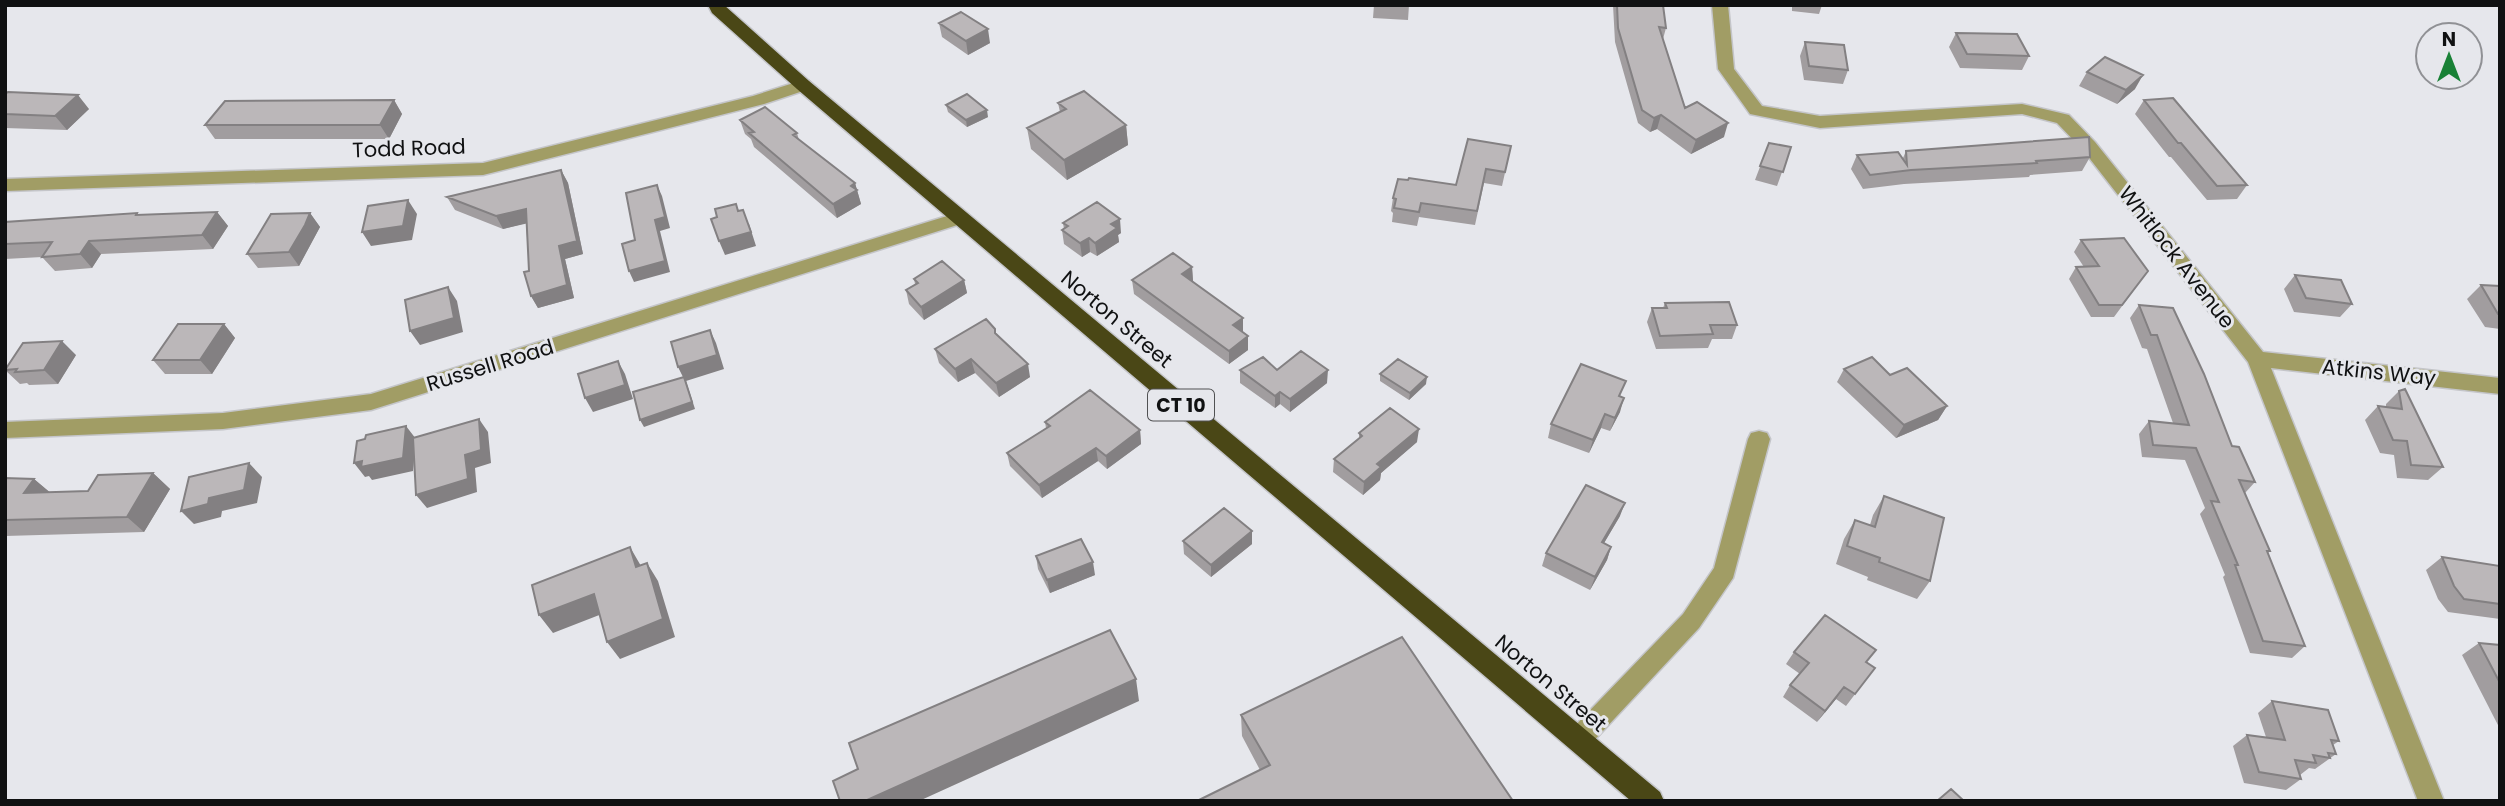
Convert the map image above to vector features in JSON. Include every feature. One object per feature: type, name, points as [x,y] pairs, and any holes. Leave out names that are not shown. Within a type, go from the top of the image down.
[{"type":"highway","name":"Norton Street","points":[[716,5],[718,10],[803,85],[1651,801]]},
{"type":"street","name":"Whitlock Avenue","points":[[1720,5],[1726,69],[1756,110],[1819,122],[2022,109],[2063,119],[2090,146],[2258,359],[2431,801]]},
{"type":"street","name":"Todd Road","points":[[5,185],[483,169],[758,100],[803,85]]},
{"type":"street","name":"Russell Road","points":[[5,430],[223,421],[371,402],[960,218]]},
{"type":"street","name":"Atkins Way","points":[[2258,359],[2500,386]]},
{"type":"street","points":[[1579,739],[1692,621],[1725,571],[1759,439]]},
{"type":"building","points":[[1617,5],[1663,5],[1666,28],[1659,27],[1685,108],[1697,102],[1728,123],[1696,140],[1661,115],[1654,118],[1642,110],[1618,28]]},
{"type":"building","points":[[961,12],[988,29],[966,41],[939,23]]},
{"type":"building","points":[[1956,33],[2017,34],[2029,56],[1967,54]]},
{"type":"building","points":[[1805,42],[1844,45],[1848,70],[1809,66]]},
{"type":"building","points":[[2105,57],[2143,75],[2126,90],[2087,72]]},
{"type":"building","points":[[1084,91],[1126,125],[1064,160],[1027,128],[1066,109],[1058,103]]},
{"type":"building","points":[[5,94],[78,95],[55,116],[5,114]]},
{"type":"building","points":[[967,94],[987,110],[966,120],[946,105]]},
{"type":"building","points":[[2173,98],[2247,185],[2217,186],[2144,100]]},
{"type":"building","points":[[394,100],[380,125],[205,125],[225,101]]},
{"type":"building","points":[[765,107],[797,133],[793,135],[855,183],[851,186],[857,190],[833,204],[749,133],[754,132],[740,120]]},
{"type":"building","points":[[2089,137],[2090,157],[2036,161],[2037,163],[1870,175],[1857,155],[1898,152],[1907,165],[1906,151]]},
{"type":"building","points":[[1468,139],[1511,146],[1505,172],[1486,169],[1477,211],[1421,203],[1419,212],[1394,208],[1396,199],[1393,198],[1398,179],[1409,178],[1456,185]]},
{"type":"building","points":[[1769,143],[1791,147],[1783,172],[1760,166]]},
{"type":"building","points":[[561,170],[577,241],[559,246],[567,285],[531,296],[524,272],[529,271],[526,209],[496,216],[447,197]]},
{"type":"building","points":[[657,185],[665,217],[655,220],[665,261],[629,271],[622,244],[635,240],[626,193]]},
{"type":"building","points":[[408,200],[403,226],[362,232],[368,206]]},
{"type":"building","points":[[1097,202],[1120,219],[1111,224],[1117,228],[1095,243],[1089,238],[1080,243],[1062,230],[1068,226],[1063,223]]},
{"type":"building","points":[[736,204],[738,211],[743,210],[751,232],[719,241],[711,219],[717,217],[715,209]]},
{"type":"building","points":[[217,212],[202,235],[89,241],[80,254],[42,257],[52,242],[5,244],[5,222],[137,213],[136,215]]},
{"type":"building","points":[[310,213],[289,252],[247,254],[271,214]]},
{"type":"building","points":[[2124,238],[2148,271],[2122,305],[2099,305],[2076,267],[2099,266],[2081,240]]},
{"type":"building","points":[[1173,253],[1192,267],[1182,274],[1243,318],[1233,325],[1248,336],[1229,351],[1132,280]]},
{"type":"building","points":[[942,261],[964,280],[921,307],[906,290],[918,283],[914,279]]},
{"type":"building","points":[[2295,275],[2341,280],[2352,304],[2306,298]]},
{"type":"building","points":[[2481,285],[2500,286],[2500,314],[2498,314]]},
{"type":"building","points":[[448,287],[454,318],[410,331],[405,300]]},
{"type":"building","points":[[1729,302],[1737,325],[1710,325],[1713,334],[1660,336],[1652,308],[1667,308],[1665,303]]},
{"type":"building","points":[[2139,305],[2173,308],[2204,374],[2232,446],[2239,447],[2255,482],[2239,480],[2270,551],[2267,551],[2305,646],[2263,641],[2235,565],[2238,565],[2211,501],[2219,502],[2196,448],[2153,445],[2149,421],[2189,425],[2157,335],[2151,335]]},
{"type":"building","points":[[986,319],[995,329],[995,333],[1028,364],[996,383],[971,359],[955,369],[935,349]]},
{"type":"building","points":[[178,324],[224,324],[200,360],[153,360]]},
{"type":"building","points":[[710,330],[717,355],[678,367],[671,342]]},
{"type":"building","points":[[62,341],[44,370],[5,370],[23,343]]},
{"type":"building","points":[[1301,351],[1328,370],[1290,399],[1280,392],[1275,396],[1240,370],[1263,357],[1277,370]]},
{"type":"building","points":[[1872,357],[1890,375],[1907,368],[1947,406],[1904,425],[1844,369]]},
{"type":"building","points":[[1398,359],[1427,377],[1410,393],[1380,374]]},
{"type":"building","points":[[618,361],[625,385],[585,398],[578,374]]},
{"type":"building","points":[[1581,364],[1626,381],[1619,396],[1624,398],[1615,418],[1605,414],[1593,440],[1551,424]]},
{"type":"building","points":[[684,377],[692,402],[640,420],[633,392]]},
{"type":"building","points":[[2405,389],[2443,467],[2411,465],[2407,441],[2393,440],[2378,406],[2402,409],[2399,391]]},
{"type":"building","points":[[1090,390],[1140,430],[1106,456],[1096,448],[1039,485],[1007,453],[1050,426],[1045,422]]},
{"type":"building","points":[[1390,408],[1419,429],[1377,464],[1381,467],[1364,482],[1334,459],[1362,436],[1359,433]]},
{"type":"building","points":[[479,419],[481,450],[465,455],[468,479],[416,495],[413,438]]},
{"type":"building","points":[[406,426],[403,458],[361,467],[362,461],[354,463],[357,441],[365,439],[366,435]]},
{"type":"building","points":[[249,463],[244,490],[209,498],[208,504],[181,511],[189,477]]},
{"type":"building","points":[[153,473],[127,517],[5,520],[5,478],[34,479],[24,493],[88,491],[98,475]]},
{"type":"building","points":[[1586,485],[1625,503],[1602,542],[1611,547],[1595,577],[1546,553]]},
{"type":"building","points":[[1884,496],[1944,518],[1930,581],[1879,562],[1880,558],[1847,546],[1855,520],[1875,527]]},
{"type":"building","points":[[1224,508],[1252,531],[1211,565],[1183,541]]},
{"type":"building","points":[[1081,539],[1093,562],[1047,580],[1036,556]]},
{"type":"building","points":[[630,547],[636,567],[647,563],[663,619],[607,642],[594,594],[539,615],[532,585]]},
{"type":"building","points":[[2442,557],[2500,566],[2500,604],[2464,599],[2454,586]]},
{"type":"building","points":[[1825,615],[1876,650],[1866,662],[1875,668],[1855,694],[1844,687],[1825,711],[1790,685],[1809,663],[1794,652]]},
{"type":"building","points":[[1110,630],[1136,679],[865,801],[840,801],[833,781],[858,769],[849,743]]},
{"type":"building","points":[[1402,637],[1513,801],[1197,801],[1270,765],[1241,715]]},
{"type":"building","points":[[2479,643],[2500,645],[2500,683]]},
{"type":"building","points":[[2272,701],[2328,710],[2339,741],[2331,740],[2336,754],[2328,753],[2330,758],[2313,755],[2316,763],[2295,760],[2301,779],[2259,772],[2247,735],[2285,740]]},
{"type":"building","points":[[1951,789],[1964,801],[1937,801]]}]
